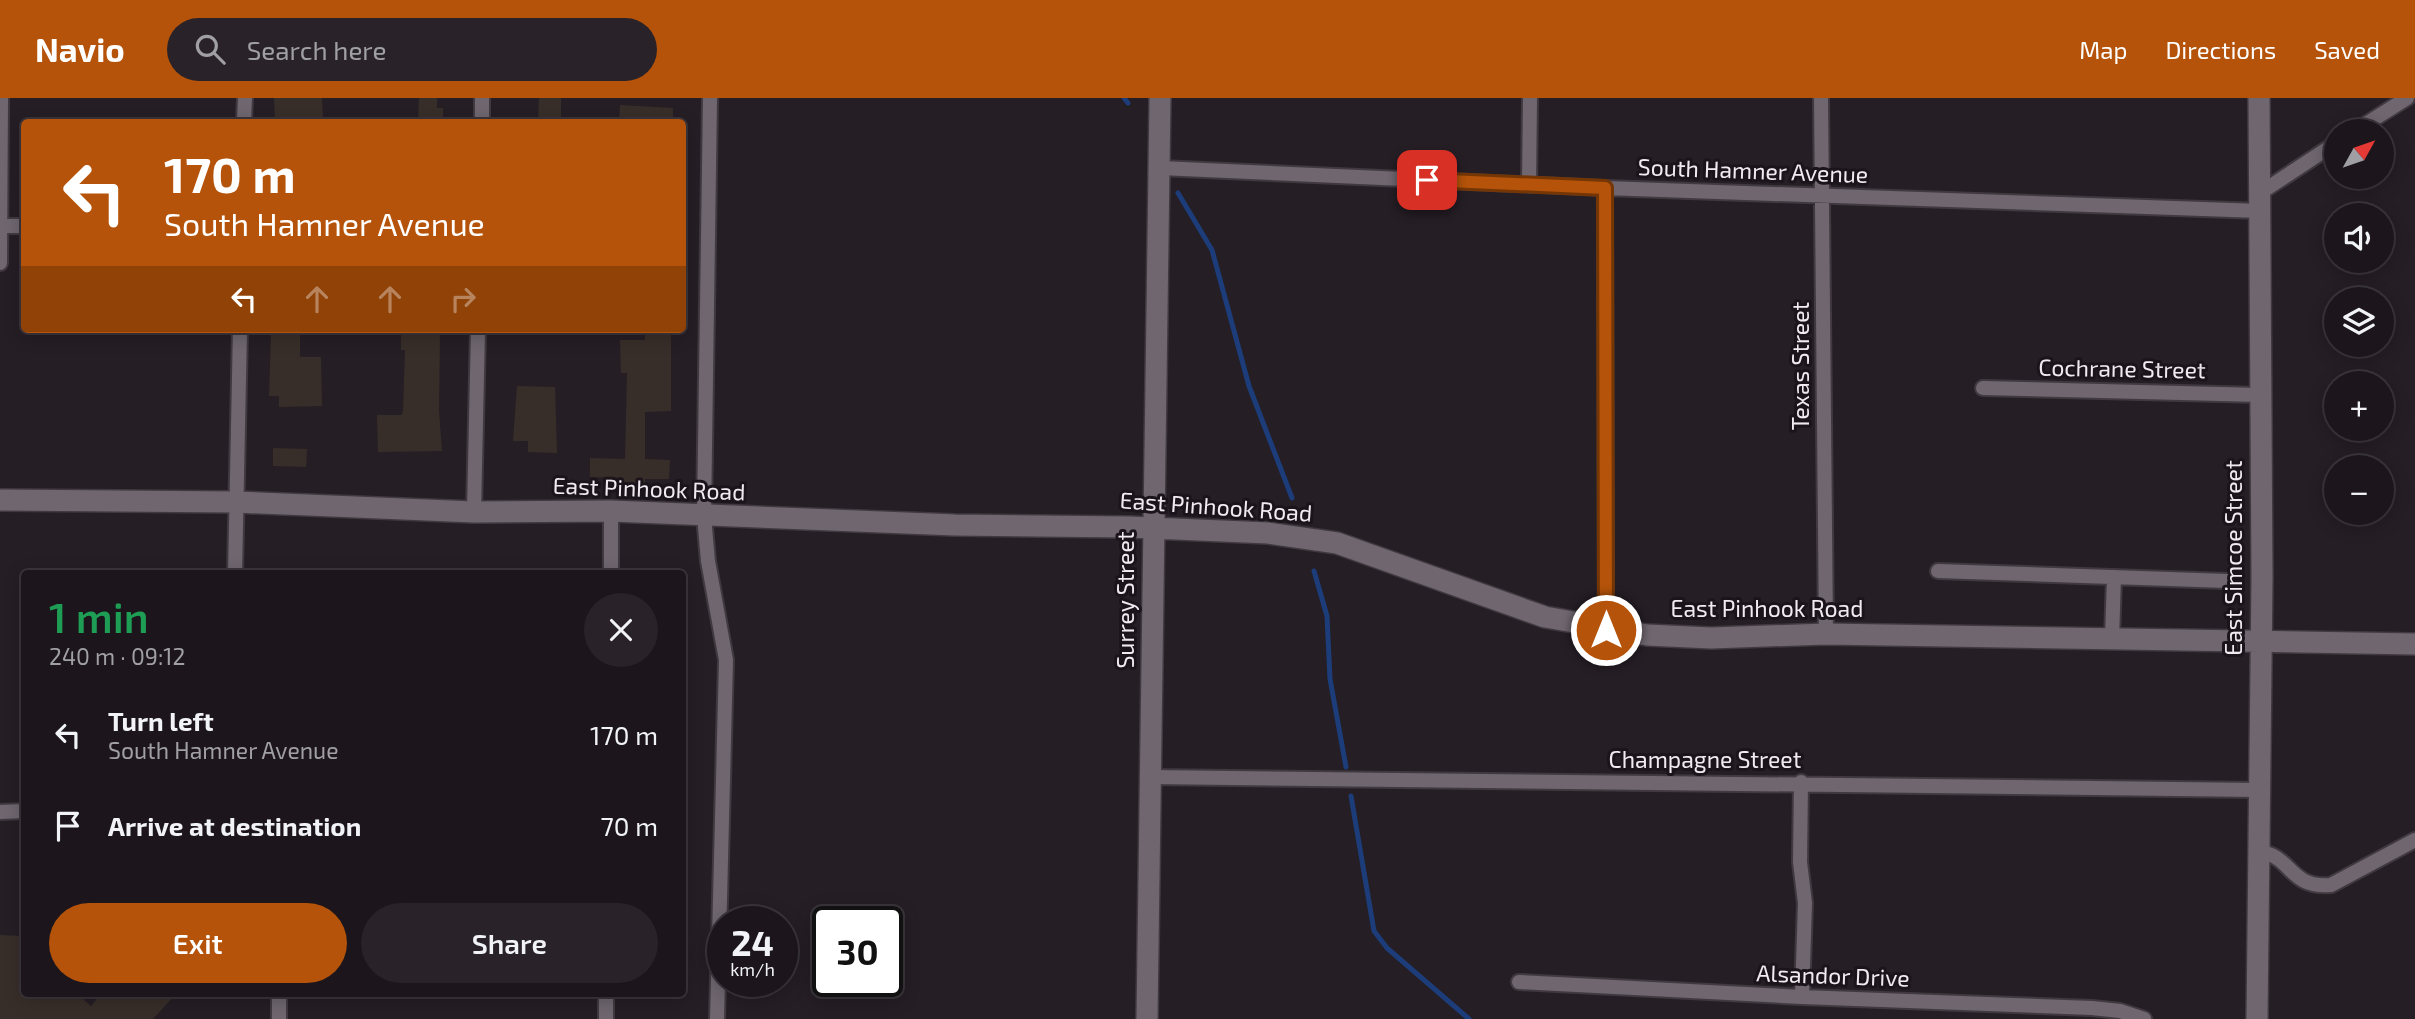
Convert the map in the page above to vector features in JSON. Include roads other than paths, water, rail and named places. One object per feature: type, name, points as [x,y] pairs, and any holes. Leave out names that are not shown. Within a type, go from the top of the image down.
[{"type":"main road","name":"Surrey Street","points":[[1147,1019],[1160,98]]},
{"type":"main road","name":"East Simcoe Street","points":[[2257,1019],[2260,641],[2259,98]]},
{"type":"main road","name":"East Pinhook Road","points":[[0,500],[236,502],[474,512],[611,511],[955,525],[1153,527],[1268,533],[1327,541],[1545,617],[1606,630],[1711,638],[1826,635],[2415,644]]},
{"type":"street","points":[[0,263],[1,98]]},
{"type":"street","points":[[244,119],[245,98]]},
{"type":"street","points":[[482,98],[482,119]]},
{"type":"street","points":[[710,98],[704,516],[708,561],[726,660],[718,1019]]},
{"type":"street","points":[[1529,185],[1530,98]]},
{"type":"street","name":"Texas Street","points":[[1821,98],[1826,635]]},
{"type":"street","points":[[2374,119],[2407,98]]},
{"type":"street","points":[[2260,202],[2324,152]]},
{"type":"street","name":"South Hamner Avenue","points":[[1160,168],[1822,196],[2260,202]]},
{"type":"street","points":[[1605,188],[1606,630]]},
{"type":"street","points":[[0,226],[21,226]]},
{"type":"street","points":[[235,570],[240,333]]},
{"type":"street","points":[[474,512],[478,333]]},
{"type":"street","name":"Cochrane Street","points":[[1983,388],[2260,395]]},
{"type":"street","points":[[611,511],[611,570]]},
{"type":"street","points":[[1938,571],[2227,581]]},
{"type":"street","points":[[2112,639],[2113,577]]},
{"type":"street","name":"Champagne Street","points":[[1151,777],[1396,782],[1801,782],[2258,790]]},
{"type":"street","points":[[1801,782],[1800,862],[1805,903],[1802,998]]},
{"type":"street","points":[[0,812],[21,811]]},
{"type":"street","points":[[2258,852],[2276,856],[2297,878],[2310,885],[2323,886],[2347,877],[2415,840]]},
{"type":"street","name":"Alsandor Drive","points":[[1519,982],[1802,998],[2092,1008],[2120,1011],[2144,1019]]},
{"type":"street","points":[[279,997],[279,1019]]},
{"type":"street","points":[[606,997],[606,1019]]},
{"type":"waterway","points":[[1124,98],[1128,103]]},
{"type":"waterway","points":[[1178,193],[1212,250],[1249,386],[1292,498]]},
{"type":"waterway","points":[[1314,571],[1327,616],[1330,679],[1346,767]]},
{"type":"waterway","points":[[1351,796],[1374,931],[1387,948],[1469,1019]]}]
